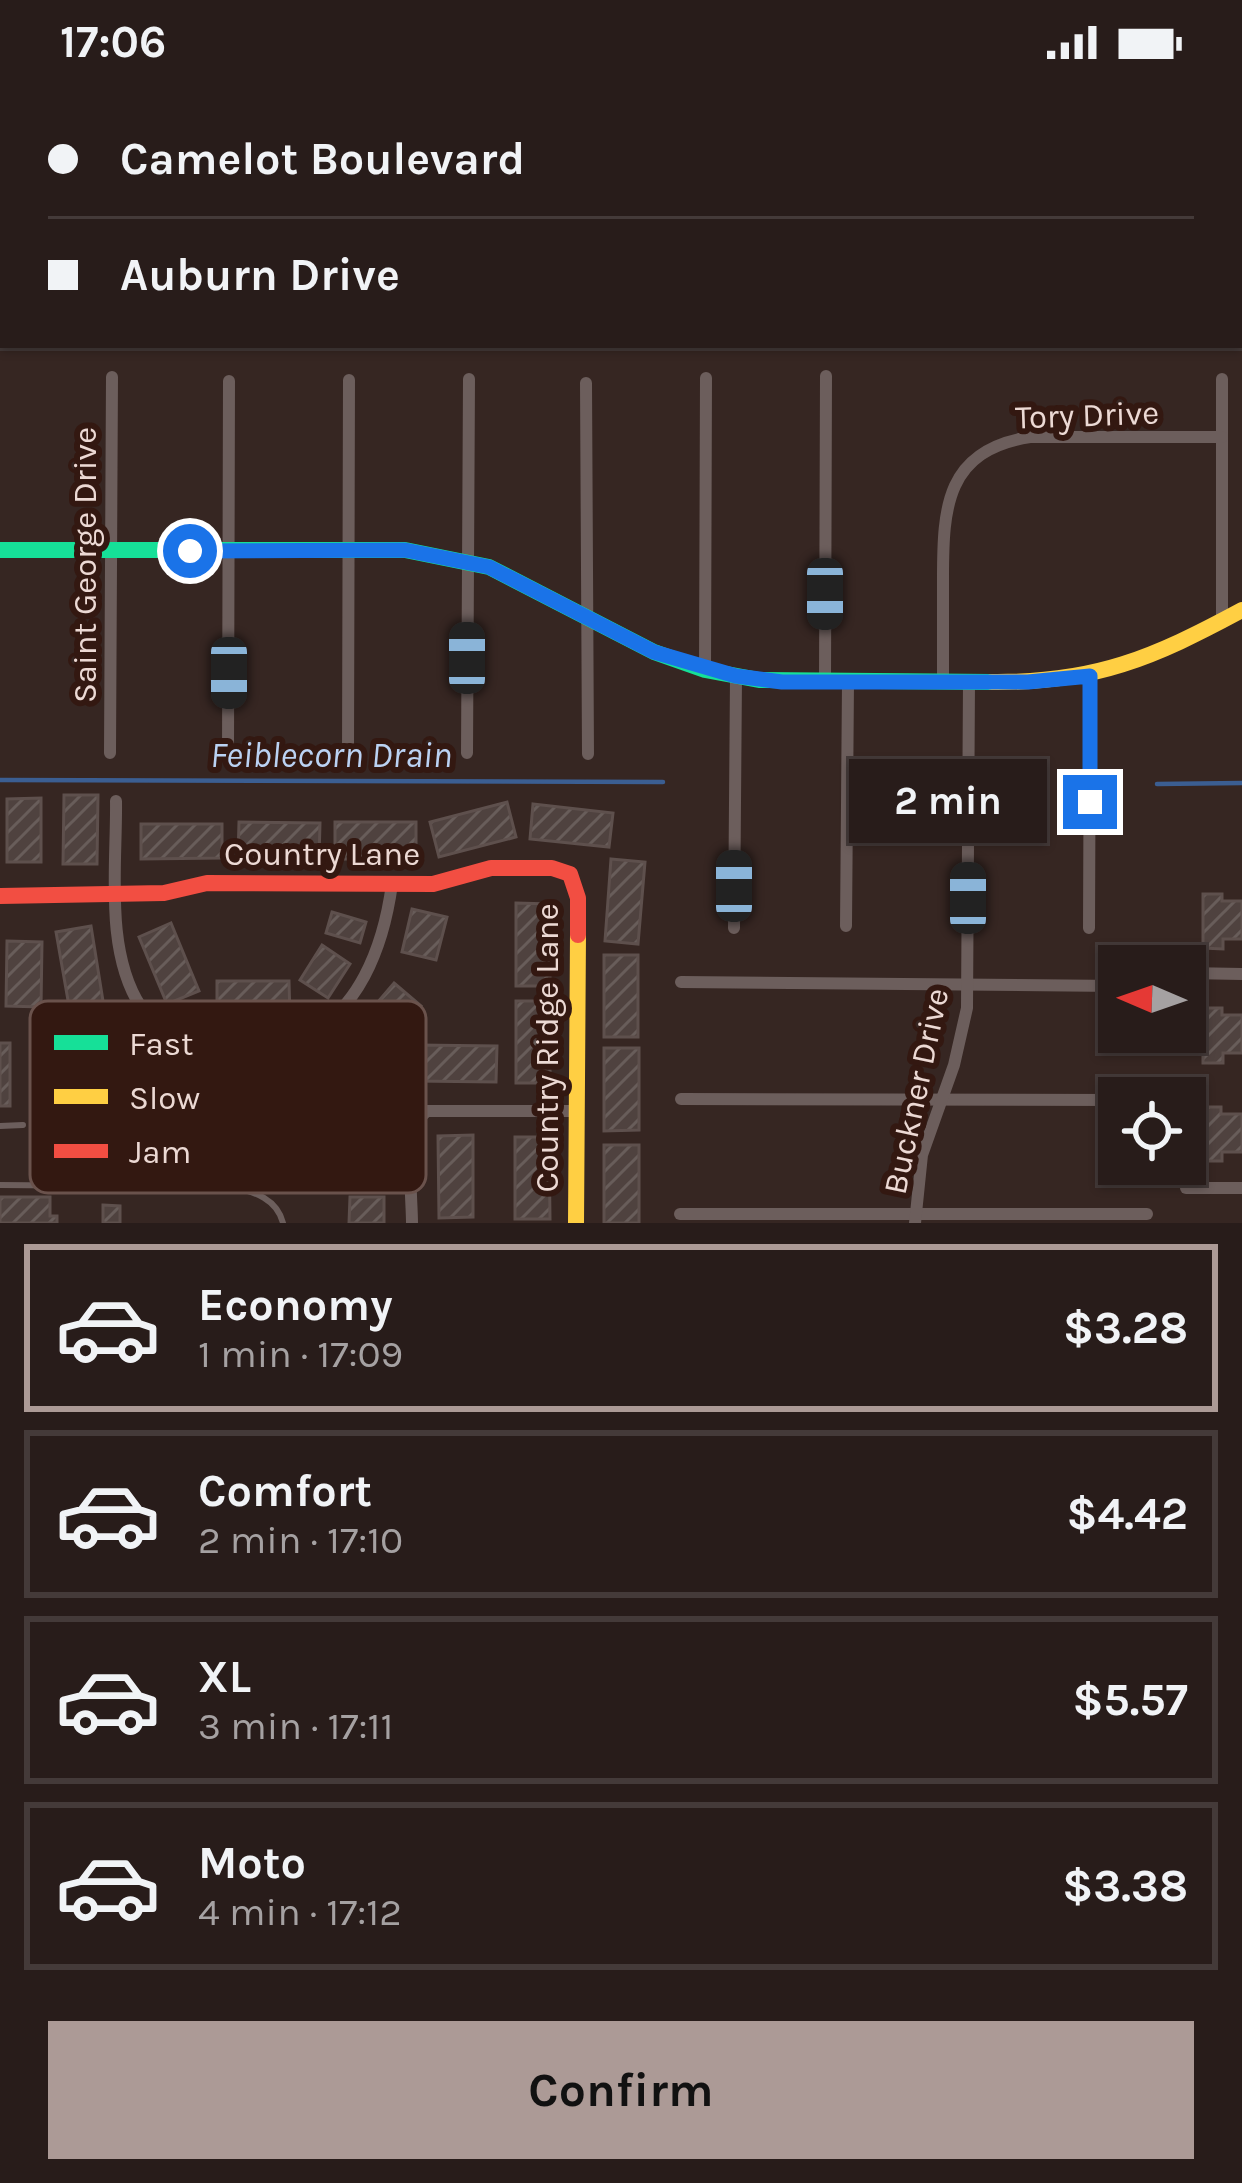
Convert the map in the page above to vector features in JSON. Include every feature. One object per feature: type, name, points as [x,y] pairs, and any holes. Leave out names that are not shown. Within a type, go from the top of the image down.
[{"type":"street","name":"Saint George Drive","points":[[110,753],[112,376]]},
{"type":"street","points":[[825,682],[826,376]]},
{"type":"street","points":[[705,670],[706,378]]},
{"type":"street","points":[[467,754],[469,379]]},
{"type":"street","points":[[1222,379],[1222,620]]},
{"type":"street","points":[[348,753],[349,380]]},
{"type":"street","points":[[228,753],[229,381]]},
{"type":"street","points":[[586,383],[588,754]]},
{"type":"street","name":"Tory Drive","points":[[943,682],[943,525],[948,497],[974,460],[1006,441],[1030,437],[1222,437]]},
{"type":"street","points":[[0,550],[405,550],[467,562],[514,578],[654,652],[705,670],[825,682],[1028,682],[1090,676],[1157,653],[1242,610]]},
{"type":"street","points":[[734,928],[736,676]]},
{"type":"street","points":[[1089,928],[1090,676]]},
{"type":"street","points":[[846,926],[848,682]]},
{"type":"street","name":"Buckner Drive","points":[[915,1218],[922,1155],[962,1035],[968,984],[969,682]]},
{"type":"street","points":[[116,800],[124,964],[139,1001]]},
{"type":"street","name":"Country Lane","points":[[0,896],[164,893],[207,883],[392,884],[452,880],[490,868],[552,868],[570,874]]},
{"type":"street","name":"Country Ridge Lane","points":[[570,874],[578,898],[576,1223]]},
{"type":"street","points":[[345,1001],[377,951],[392,884]]},
{"type":"street","points":[[1206,973],[1242,974]]},
{"type":"street","points":[[681,982],[1098,986]]},
{"type":"street","points":[[681,1099],[1098,1100]]},
{"type":"street","points":[[426,1112],[576,1111]]},
{"type":"street","points":[[1186,1188],[1242,1188]]},
{"type":"street","points":[[680,1214],[915,1218],[1147,1214]]},
{"type":"lane","points":[[0,1126],[23,1125]]},
{"type":"lane","points":[[0,1185],[30,1185]]},
{"type":"lane","points":[[252,1193],[275,1206],[283,1223]]},
{"type":"building","points":[[64,795],[98,795],[97,864],[63,864]]},
{"type":"building","points":[[41,798],[41,862],[7,862],[7,799]]},
{"type":"building","points":[[507,802],[516,837],[439,857],[430,822]]},
{"type":"building","points":[[533,804],[613,813],[609,847],[530,839]]},
{"type":"building","points":[[239,822],[320,823],[319,859],[238,858]]},
{"type":"building","points":[[335,822],[416,822],[416,859],[335,859]]},
{"type":"building","points":[[141,824],[222,824],[222,858],[141,859]]},
{"type":"building","points":[[611,859],[645,862],[638,944],[605,941]]},
{"type":"building","points":[[1203,894],[1242,901],[1242,939],[1223,939],[1223,949],[1203,945]]},
{"type":"building","points":[[516,903],[550,904],[550,986],[516,986]]},
{"type":"building","points":[[412,909],[447,917],[436,960],[402,952]]},
{"type":"building","points":[[332,912],[366,922],[360,943],[326,933]]},
{"type":"building","points":[[171,923],[199,991],[166,1001],[139,937]]},
{"type":"building","points":[[91,926],[103,1001],[68,1001],[56,932]]},
{"type":"building","points":[[7,941],[42,942],[41,1001],[30,1001],[30,1007],[6,1006]]},
{"type":"building","points":[[322,945],[350,964],[328,998],[300,980]]},
{"type":"building","points":[[604,955],[638,955],[638,1037],[604,1037]]},
{"type":"building","points":[[217,981],[289,981],[290,1001],[217,1001]]},
{"type":"building","points":[[394,983],[415,1001],[379,1001]]},
{"type":"building","points":[[516,1001],[550,1001],[550,1083],[516,1083]]},
{"type":"building","points":[[1206,1008],[1222,1008],[1222,1015],[1242,1015],[1242,1053],[1223,1053],[1223,1063],[1203,1063]]},
{"type":"building","points":[[0,1043],[10,1043],[10,1106],[0,1106]]},
{"type":"building","points":[[426,1045],[497,1046],[496,1082],[426,1081]]},
{"type":"building","points":[[604,1048],[639,1048],[639,1130],[604,1131]]},
{"type":"building","points":[[1206,1107],[1221,1107],[1221,1114],[1242,1114],[1242,1152],[1222,1152],[1222,1161],[1206,1161]]},
{"type":"building","points":[[473,1135],[473,1217],[439,1218],[438,1136]]},
{"type":"building","points":[[515,1137],[549,1137],[550,1219],[515,1219]]},
{"type":"building","points":[[604,1145],[639,1145],[639,1223],[604,1223]]},
{"type":"building","points":[[0,1197],[50,1197],[50,1216],[57,1216],[57,1223],[0,1223]]},
{"type":"building","points":[[350,1197],[384,1197],[384,1223],[349,1223]]},
{"type":"building","points":[[103,1205],[120,1206],[120,1223],[103,1223]]},
{"type":"waterway","name":"Feiblecorn Drain","points":[[0,780],[663,782]]},
{"type":"waterway","name":"Feiblecorn Drain","points":[[1157,784],[1242,783]]},
{"type":"traffic: fast","points":[[0,550],[405,550],[489,567],[654,652],[705,670],[759,680],[992,682]]},
{"type":"traffic: slow","points":[[992,682],[1062,678],[1122,664],[1180,642],[1242,610]]},
{"type":"traffic: slow","points":[[576,1223],[578,935]]},
{"type":"traffic: jam","points":[[0,896],[164,893],[207,883],[433,884],[491,868],[552,868],[570,874],[578,898],[578,935]]},
{"type":"route","points":[[190,551],[405,550],[435,554],[514,578],[654,652],[705,670],[759,680],[1028,682],[1090,676],[1090,802]]}]
